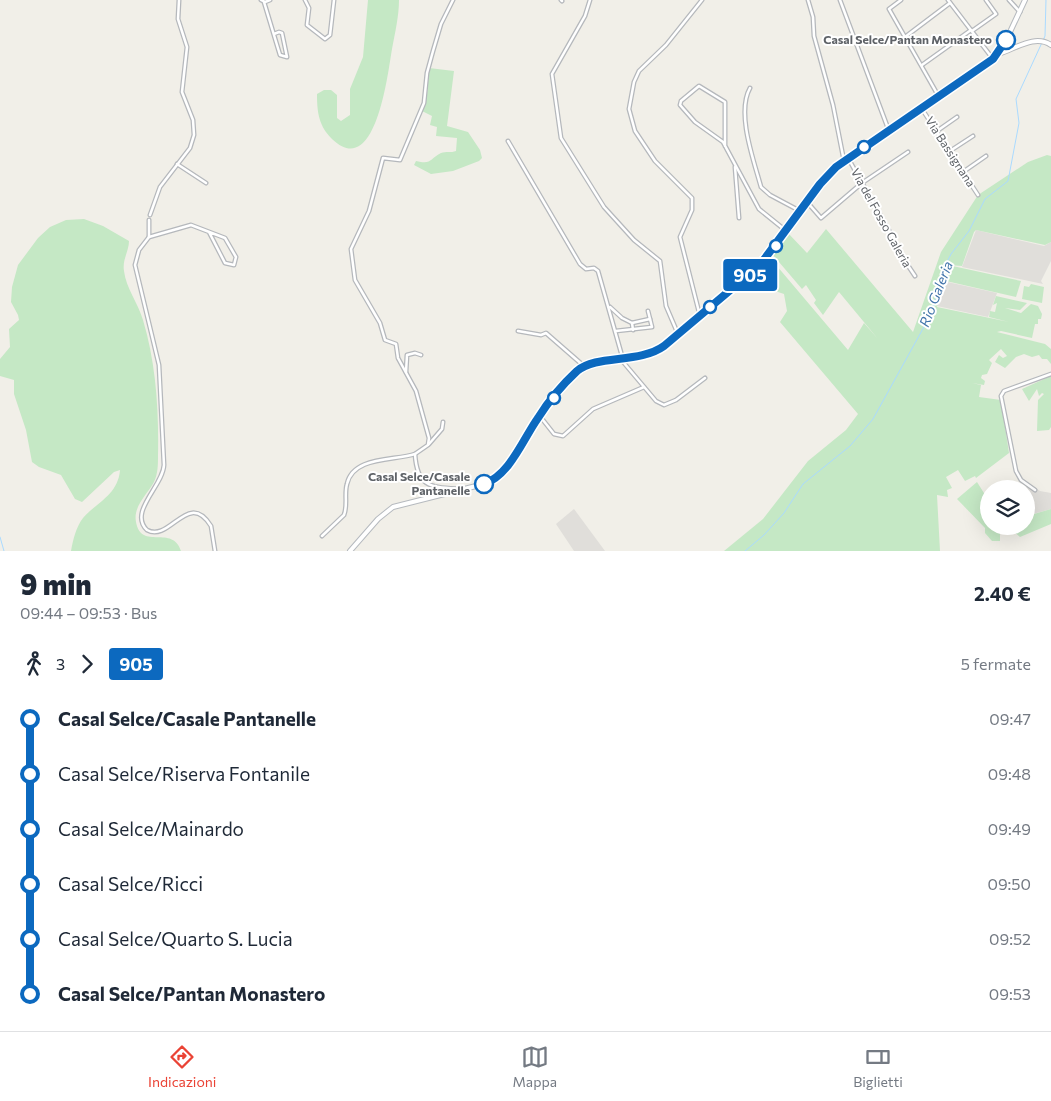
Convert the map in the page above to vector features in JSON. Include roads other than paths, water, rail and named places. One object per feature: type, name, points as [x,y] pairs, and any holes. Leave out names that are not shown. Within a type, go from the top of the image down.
[{"type":"main road","points":[[350,551],[381,516],[391,508],[489,482],[501,474],[539,416],[575,374],[585,367],[653,352],[678,334],[757,268],[787,231],[826,177],[846,160],[993,59],[998,54],[1025,0]]},
{"type":"main road","points":[[998,54],[1036,41],[1044,41],[1050,45]]},
{"type":"street","points":[[150,215],[160,187],[190,148],[195,133],[193,120],[182,92],[187,47],[178,19],[179,0]]},
{"type":"street","points":[[270,0],[262,1],[280,55],[287,57],[282,34],[279,32],[274,34]]},
{"type":"street","points":[[305,0],[309,8],[307,25],[325,39],[330,35],[334,0]]},
{"type":"street","points":[[428,445],[428,436],[416,391],[398,357],[396,344],[386,342],[381,324],[355,280],[351,246],[369,212],[383,159],[386,157],[396,162],[400,160],[423,106],[428,68],[441,24],[453,0]]},
{"type":"street","points":[[590,0],[585,16],[558,60],[552,74],[561,139],[604,207],[632,238],[660,261],[666,306],[678,334]]},
{"type":"street","points":[[700,316],[680,237],[692,210],[692,198],[655,161],[635,131],[630,109],[633,86],[639,72],[666,44],[702,0]]},
{"type":"street","name":"Via del Fosso Galeria","points":[[808,0],[814,17],[814,36],[846,160],[862,183],[891,234],[895,246],[915,276]]},
{"type":"street","points":[[840,0],[889,131]]},
{"type":"street","points":[[901,0],[889,9],[939,96]]},
{"type":"street","points":[[922,65],[996,14],[986,0]]},
{"type":"street","points":[[1009,0],[1020,12]]},
{"type":"street","points":[[905,37],[949,2],[993,59]]},
{"type":"street","points":[[725,146],[725,102],[699,86],[679,105],[695,122],[720,140],[760,210],[787,231]]},
{"type":"street","points":[[750,88],[745,99],[744,114],[762,188],[768,194],[800,211]]},
{"type":"street","name":"Via Bassignana","points":[[922,109],[978,195]]},
{"type":"street","points":[[936,131],[957,117]]},
{"type":"street","points":[[950,151],[973,136]]},
{"type":"street","points":[[508,141],[580,264],[586,269],[594,268],[598,271],[623,359],[644,387],[657,402],[666,405],[705,378]]},
{"type":"street","points":[[807,202],[821,218],[862,183],[908,152]]},
{"type":"street","points":[[963,172],[986,156]]},
{"type":"street","points":[[177,164],[206,183]]},
{"type":"street","points":[[735,165],[739,218]]},
{"type":"street","points":[[149,220],[149,237],[138,252],[135,270],[159,365],[164,466],[162,478],[143,508],[141,520],[147,530],[158,533],[167,529],[181,516],[189,514],[198,515],[211,526],[215,551]]},
{"type":"street","points":[[149,237],[186,226],[195,226],[209,232],[227,240],[236,257],[234,265],[224,262],[209,232]]},
{"type":"street","points":[[609,306],[622,318],[632,322],[651,319]]},
{"type":"street","points":[[616,331],[652,327],[648,311]]},
{"type":"street","points":[[632,322],[633,330]]},
{"type":"street","points":[[518,332],[541,336],[546,333],[585,367]]},
{"type":"street","points":[[406,374],[406,355],[413,353],[421,355]]},
{"type":"street","points":[[1021,480],[1014,467],[1001,395],[1004,391],[1051,374]]},
{"type":"street","points":[[539,416],[554,434],[563,436],[595,408],[644,387]]},
{"type":"street","points":[[322,536],[344,515],[347,485],[354,472],[370,463],[415,454],[428,445],[441,431],[443,422]]},
{"type":"street","points":[[415,454],[416,471],[424,482],[434,486],[465,489]]},
{"type":"waterway","name":"Rio Galeria","points":[[745,551],[764,535],[784,513],[803,484],[850,446],[873,419],[925,325],[935,302],[944,268],[951,254],[969,231],[985,199],[1008,181],[1019,123],[1016,99],[1045,36],[1046,0]]},
{"type":"waterway","points":[[0,537],[4,551]]},
{"type":"place","name":"Casal Selce/Pantan Monastero","points":[[1006,40]]},
{"type":"place","name":"Casal Selce/Casale Pantanelle","points":[[484,484]]}]
